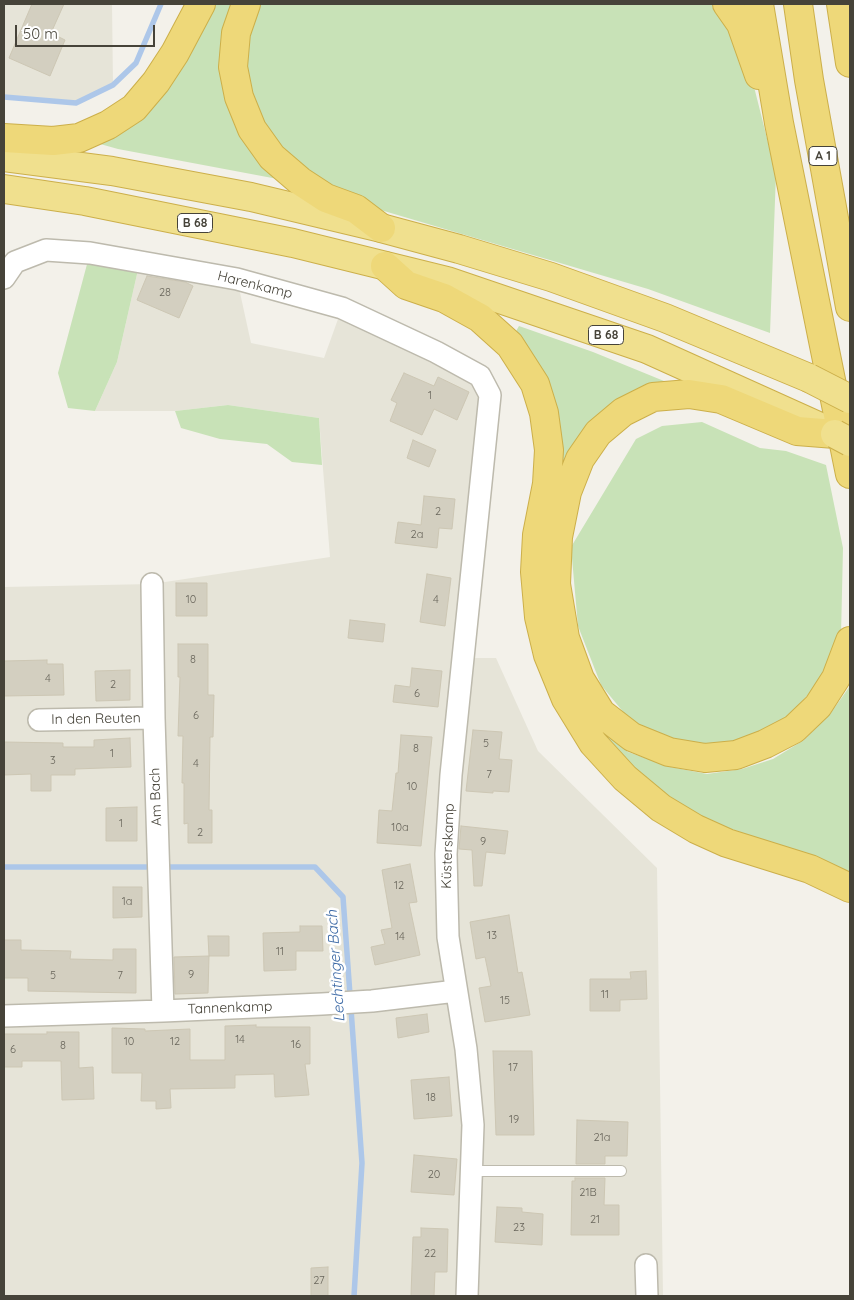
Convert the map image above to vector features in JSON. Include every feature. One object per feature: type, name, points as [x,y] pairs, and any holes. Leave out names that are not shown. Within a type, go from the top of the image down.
[{"type":"highway","points":[[4,138],[53,141],[78,138],[108,125],[134,108],[156,82],[170,61],[201,4]]},
{"type":"highway","points":[[246,4],[236,33],[233,67],[239,97],[252,129],[272,157],[300,181],[326,198],[356,209],[381,228]]},
{"type":"highway","points":[[727,4],[741,24],[754,64],[779,123]]},
{"type":"highway","points":[[760,4],[779,123],[850,474]]},
{"type":"highway","name":"A 1","points":[[798,4],[850,307]]},
{"type":"highway","points":[[841,4],[850,63]]},
{"type":"highway","points":[[4,157],[112,171],[251,197],[459,249],[551,277],[665,318],[809,378],[850,399]]},
{"type":"highway","name":"B 68","points":[[4,189],[85,200],[293,243],[447,281],[647,349],[835,434]]},
{"type":"highway","points":[[385,266],[406,286],[444,298],[480,318],[510,345],[535,384],[544,413],[549,450],[547,484],[537,535],[535,572],[539,617],[548,655],[566,699],[593,743],[624,778],[661,808],[696,829],[727,843],[810,869],[850,888]]},
{"type":"highway","points":[[835,434],[797,431],[721,399],[689,394],[653,397],[623,412],[598,433],[580,459],[567,492],[558,537],[556,584],[565,638],[580,680],[601,713],[632,738],[670,752],[705,758],[736,755],[765,744],[794,728],[818,706],[836,678],[850,641]]},
{"type":"street","name":"Harenkamp","points":[[4,278],[15,262],[46,250],[90,253],[237,278],[342,308],[436,352],[480,376],[490,395]]},
{"type":"street","name":"Küsterskamp","points":[[467,1296],[473,1125],[466,1049],[448,937],[446,854],[451,775],[490,395]]},
{"type":"street","name":"Am Bach","points":[[152,584],[163,1011]]},
{"type":"street","name":"In den Reuten","points":[[39,720],[154,718]]},
{"type":"street","name":"Tannenkamp","points":[[4,1016],[322,1004],[372,1001],[456,991]]},
{"type":"street","points":[[646,1265],[647,1296]]},
{"type":"lane","points":[[471,1171],[621,1171]]},
{"type":"shaded area","points":[[4,4],[112,4],[113,85],[76,103],[4,97]]},
{"type":"shaded area","points":[[140,261],[237,279],[251,343],[324,358],[342,308],[471,378],[482,394],[454,658],[496,658],[538,751],[657,868],[663,1296],[4,1296],[4,587],[152,584],[330,557],[319,418],[228,405],[175,411],[95,411],[117,362]]},
{"type":"green space","points":[[214,4],[239,4],[226,63],[283,180],[118,149],[93,142],[156,103],[181,70]]},
{"type":"green space","points":[[259,4],[719,4],[747,59],[776,174],[770,333],[648,289],[340,198],[291,167],[245,91],[246,48]]},
{"type":"green space","points":[[90,253],[140,261],[117,362],[95,411],[68,408],[58,373]]},
{"type":"green space","points":[[519,326],[593,352],[664,381],[661,387],[647,390],[555,503],[558,421],[545,374],[515,333]]},
{"type":"green space","points":[[228,405],[319,418],[322,465],[292,462],[267,444],[220,439],[181,428],[175,411]]},
{"type":"green space","points":[[702,422],[760,448],[786,451],[826,465],[843,548],[841,635],[816,686],[782,723],[726,745],[678,742],[634,725],[601,685],[578,626],[571,547],[636,439],[662,426]]},
{"type":"green space","points":[[850,686],[850,874],[702,818],[668,796],[635,768],[599,728],[628,752],[671,767],[707,774],[742,769],[773,759],[804,740],[830,714]]},
{"type":"building","points":[[32,4],[64,4],[51,33],[65,40],[50,76],[9,58]]},
{"type":"building","points":[[147,276],[185,282],[193,286],[179,318],[137,300]]},
{"type":"building","points":[[404,373],[434,386],[438,377],[469,392],[457,420],[434,409],[422,435],[390,421],[397,403],[391,400]]},
{"type":"building","points":[[413,440],[436,450],[429,467],[407,458]]},
{"type":"building","points":[[424,496],[455,499],[452,529],[439,528],[437,548],[395,543],[398,522],[421,525]]},
{"type":"building","points":[[427,574],[451,578],[445,626],[420,622]]},
{"type":"building","points":[[176,583],[207,583],[207,616],[176,616]]},
{"type":"building","points":[[350,620],[385,624],[383,642],[348,638]]},
{"type":"building","points":[[178,644],[208,644],[208,695],[214,695],[213,737],[210,737],[209,810],[212,810],[212,843],[188,843],[188,823],[184,824],[184,783],[182,783],[183,736],[178,736],[180,677],[178,677]]},
{"type":"building","points":[[47,660],[47,664],[63,664],[64,695],[4,696],[4,661]]},
{"type":"building","points":[[412,668],[442,671],[438,707],[393,702],[395,685],[410,687]]},
{"type":"building","points":[[130,670],[130,700],[96,701],[95,671]]},
{"type":"building","points":[[473,730],[502,732],[499,759],[512,760],[509,792],[466,791]]},
{"type":"building","points":[[401,735],[432,737],[421,846],[377,843],[379,810],[392,811]]},
{"type":"building","points":[[130,738],[131,767],[75,769],[75,775],[51,775],[51,791],[31,791],[31,774],[4,775],[4,742],[63,743],[63,747],[94,747],[94,740]]},
{"type":"building","points":[[137,807],[137,841],[106,841],[106,808]]},
{"type":"building","points":[[461,826],[508,831],[505,854],[486,852],[482,886],[474,886],[472,850],[459,849]]},
{"type":"building","points":[[410,864],[417,902],[409,903],[420,955],[375,965],[371,947],[385,944],[381,930],[392,928],[382,870]]},
{"type":"building","points":[[113,887],[142,887],[142,917],[113,918]]},
{"type":"building","points":[[509,915],[518,973],[522,972],[530,1015],[485,1022],[479,988],[491,986],[485,957],[476,959],[470,922]]},
{"type":"building","points":[[300,926],[322,926],[323,951],[296,951],[296,970],[264,971],[263,933],[300,932]]},
{"type":"building","points":[[208,936],[229,936],[229,956],[209,956]]},
{"type":"building","points":[[4,940],[21,940],[21,950],[71,951],[70,959],[113,960],[113,949],[136,949],[136,993],[28,991],[28,978],[4,978]]},
{"type":"building","points":[[209,956],[208,993],[175,994],[174,957]]},
{"type":"building","points":[[646,971],[647,999],[620,1000],[620,1011],[590,1011],[590,979],[631,979],[630,972]]},
{"type":"building","points":[[427,1014],[429,1032],[398,1038],[396,1018]]},
{"type":"building","points":[[256,1025],[256,1027],[310,1027],[310,1064],[305,1064],[309,1095],[275,1097],[274,1074],[235,1075],[235,1088],[170,1089],[171,1108],[156,1109],[156,1101],[141,1101],[142,1073],[112,1073],[112,1028],[145,1029],[145,1031],[190,1029],[190,1060],[225,1060],[225,1026]]},
{"type":"building","points":[[47,1032],[79,1032],[79,1068],[93,1067],[94,1099],[62,1100],[61,1061],[22,1061],[22,1067],[4,1067],[4,1034],[47,1034]]},
{"type":"building","points":[[493,1051],[532,1051],[534,1135],[496,1135]]},
{"type":"building","points":[[449,1077],[452,1116],[414,1119],[411,1080]]},
{"type":"building","points":[[577,1120],[628,1122],[627,1156],[605,1156],[605,1164],[576,1164]]},
{"type":"building","points":[[414,1155],[457,1159],[454,1195],[411,1192]]},
{"type":"building","points":[[575,1178],[605,1178],[604,1205],[619,1205],[619,1235],[571,1235],[572,1181],[575,1181]]},
{"type":"building","points":[[497,1207],[522,1208],[522,1212],[543,1214],[542,1245],[495,1242]]},
{"type":"building","points":[[421,1228],[448,1229],[447,1272],[435,1272],[434,1296],[411,1296],[413,1237],[421,1237]]},
{"type":"building","points":[[328,1267],[328,1296],[311,1296],[311,1268]]},
{"type":"waterway","points":[[4,97],[76,103],[113,85],[136,63],[161,4]]},
{"type":"waterway","name":"Lechtinger Bach","points":[[4,867],[154,867]]},
{"type":"waterway","name":"Lechtinger Bach","points":[[163,867],[315,867],[343,897],[362,1163],[354,1296]]}]
